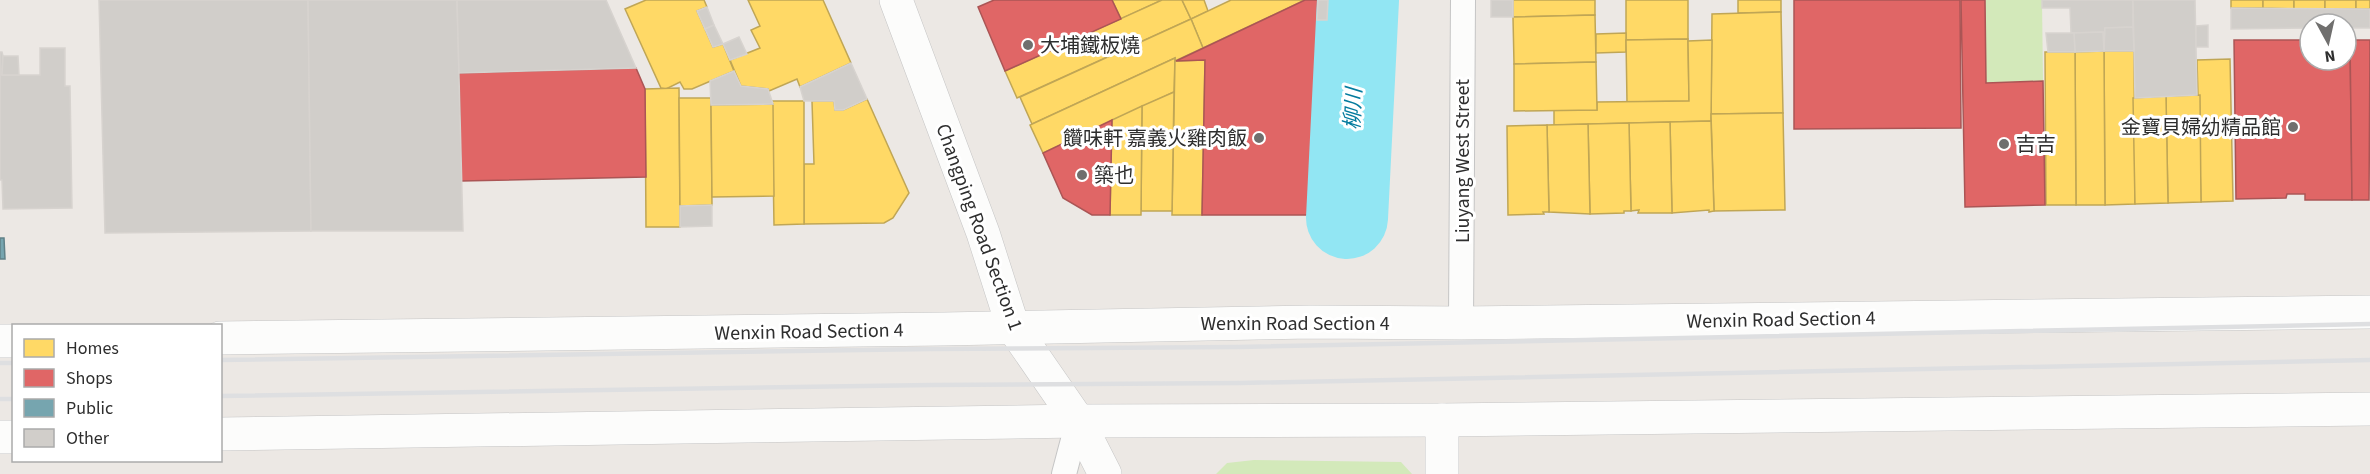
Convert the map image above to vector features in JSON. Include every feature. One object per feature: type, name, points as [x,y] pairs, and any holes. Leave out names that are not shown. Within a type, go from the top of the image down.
[{"type":"main road","name":"Changping Road Section 1","points":[[896,0],[983,233],[1013,327],[1078,421],[1106,474]]},
{"type":"main road","name":"Wenxin Road Section 4","points":[[222,338],[1311,322],[1461,323],[2370,312]]},
{"type":"main road","points":[[222,434],[1078,421],[1442,420],[2370,409]]},
{"type":"main road","points":[[1442,420],[1442,474]]},
{"type":"lane","name":"Liuyang West Street","points":[[1461,323],[1463,0]]},
{"type":"lane","points":[[1064,474],[1078,421]]},
{"type":"green space","points":[[1985,0],[2042,0],[2043,81],[1986,83]]},
{"type":"green space","points":[[1254,460],[1401,462],[1412,474],[1216,474],[1227,463]]},
{"type":"building: Homes","points":[[646,0],[704,0],[707,7],[697,11],[713,47],[723,44],[734,71],[692,89],[684,89],[680,82],[666,89],[661,88],[625,9]]},
{"type":"building: Homes","points":[[748,0],[823,0],[851,63],[800,87],[797,79],[769,91],[741,86],[730,60],[760,48],[751,30],[760,26]]},
{"type":"building: Homes","points":[[1112,0],[1162,0],[1121,19]]},
{"type":"building: Homes","points":[[1162,0],[1182,0],[1191,19],[1017,98],[1005,71]]},
{"type":"building: Homes","points":[[1182,0],[1204,0],[1208,11],[1191,19]]},
{"type":"building: Homes","points":[[1231,0],[1305,0],[1203,48],[1191,19]]},
{"type":"building: Homes","points":[[1513,0],[1595,0],[1595,15],[1513,17]]},
{"type":"building: Homes","points":[[1626,0],[1688,0],[1688,39],[1626,40]]},
{"type":"building: Homes","points":[[1738,0],[1781,0],[1781,12],[1738,13]]},
{"type":"building: Homes","points":[[2231,0],[2263,0],[2263,8],[2231,8]]},
{"type":"building: Homes","points":[[2263,0],[2294,0],[2294,9],[2263,8]]},
{"type":"building: Homes","points":[[2294,0],[2325,0],[2325,9],[2294,9]]},
{"type":"building: Homes","points":[[2325,0],[2356,0],[2356,9],[2325,9]]},
{"type":"building: Homes","points":[[2356,0],[2370,0],[2370,9],[2356,9]]},
{"type":"building: Homes","points":[[1781,12],[1783,113],[1711,114],[1712,14]]},
{"type":"building: Homes","points":[[1595,15],[1596,62],[1514,64],[1513,17]]},
{"type":"building: Homes","points":[[1191,19],[1203,48],[1175,61],[1175,58],[1032,124],[1020,97]]},
{"type":"building: Homes","points":[[1626,33],[1626,52],[1596,53],[1596,34]]},
{"type":"building: Homes","points":[[1688,39],[1689,101],[1627,102],[1626,40]]},
{"type":"building: Homes","points":[[1712,40],[1711,121],[1554,125],[1554,110],[1597,110],[1597,102],[1689,101],[1688,41]]},
{"type":"building: Homes","points":[[2104,51],[2134,51],[2135,204],[2105,205]]},
{"type":"building: Homes","points":[[2104,51],[2105,205],[2076,205],[2075,52]]},
{"type":"building: Homes","points":[[2045,52],[2075,52],[2076,205],[2046,205]]},
{"type":"building: Homes","points":[[1175,58],[1174,92],[1043,153],[1030,125]]},
{"type":"building: Homes","points":[[2230,59],[2233,201],[2201,202],[2197,60]]},
{"type":"building: Homes","points":[[1205,60],[1202,215],[1172,215],[1175,61]]},
{"type":"building: Homes","points":[[1596,62],[1597,110],[1514,111],[1514,64]]},
{"type":"building: Homes","points":[[679,88],[680,227],[646,227],[645,89]]},
{"type":"building: Homes","points":[[1174,92],[1172,211],[1141,211],[1142,106]]},
{"type":"building: Homes","points":[[2200,95],[2201,202],[2168,203],[2166,96]]},
{"type":"building: Homes","points":[[2166,96],[2168,203],[2135,204],[2133,98]]},
{"type":"building: Homes","points":[[679,98],[711,98],[712,205],[680,206]]},
{"type":"building: Homes","points":[[867,99],[909,193],[893,218],[884,223],[804,224],[804,164],[814,164],[812,101],[834,101],[835,110],[843,110]]},
{"type":"building: Homes","points":[[772,101],[804,101],[804,224],[774,225]]},
{"type":"building: Homes","points":[[773,104],[774,196],[712,197],[711,105]]},
{"type":"building: Homes","points":[[1142,106],[1141,215],[1110,215],[1112,120]]},
{"type":"building: Homes","points":[[1783,113],[1785,210],[1714,211],[1711,114]]},
{"type":"building: Homes","points":[[1711,121],[1714,211],[1672,213],[1670,122]]},
{"type":"building: Homes","points":[[1670,122],[1672,213],[1631,211],[1629,123]]},
{"type":"building: Homes","points":[[1629,123],[1631,211],[1590,214],[1588,124]]},
{"type":"building: Homes","points":[[1588,124],[1590,214],[1549,212],[1547,125]]},
{"type":"building: Homes","points":[[1547,125],[1549,212],[1508,215],[1507,126]]},
{"type":"building: Shops","name":"大埔鐵板燒","points":[[994,0],[1112,0],[1121,19],[1005,71],[978,7]]},
{"type":"building: Shops","name":"饡味軒 嘉義火雞肉飯","points":[[1305,0],[1318,0],[1312,215],[1202,215],[1205,60],[1176,61]]},
{"type":"building: Shops","points":[[1794,0],[1960,0],[1961,128],[1794,129]]},
{"type":"building: Shops","name":"吉吉","points":[[1961,0],[1985,0],[1986,83],[2043,81],[2045,205],[1965,207]]},
{"type":"building: Shops","name":"金寶貝婦幼精品館","points":[[2234,40],[2298,40],[2298,72],[2350,72],[2352,200],[2305,200],[2305,194],[2287,194],[2286,198],[2236,199]]},
{"type":"building: Shops","points":[[2358,40],[2370,40],[2369,200],[2352,200],[2350,72],[2358,72]]},
{"type":"building: Shops","points":[[636,68],[645,89],[646,177],[461,181],[459,73]]},
{"type":"building: Shops","name":"築也","points":[[1112,120],[1110,215],[1092,215],[1063,198],[1043,153]]},
{"type":"building: Public","points":[[0,238],[4,238],[5,259],[0,259]]},
{"type":"building: Other","points":[[99,0],[308,0],[311,231],[105,233]]},
{"type":"building: Other","points":[[308,0],[457,0],[463,231],[311,231]]},
{"type":"building: Other","points":[[457,0],[606,0],[636,68],[459,73]]},
{"type":"building: Other","points":[[1318,0],[1328,0],[1327,20],[1317,20]]},
{"type":"building: Other","points":[[1491,0],[1513,0],[1513,17],[1491,17]]},
{"type":"building: Other","points":[[2042,0],[2133,0],[2133,27],[2105,28],[2105,36],[2103,32],[2071,33],[2070,8],[2042,8]]},
{"type":"building: Other","points":[[2133,0],[2195,0],[2197,95],[2135,98]]},
{"type":"building: Other","points":[[707,7],[714,25],[705,29],[697,11]]},
{"type":"building: Other","points":[[2231,8],[2370,9],[2370,28],[2358,28],[2358,12],[2298,12],[2298,28],[2231,29]]},
{"type":"building: Other","points":[[714,25],[723,44],[713,47],[705,29]]},
{"type":"building: Other","points":[[2208,25],[2208,47],[2196,47],[2196,26]]},
{"type":"building: Other","points":[[2133,27],[2134,51],[2104,51],[2105,28]]},
{"type":"building: Other","points":[[2103,32],[2104,51],[2075,52],[2074,33]]},
{"type":"building: Other","points":[[2046,33],[2074,33],[2075,52],[2048,52]]},
{"type":"building: Other","points":[[739,37],[747,54],[730,60],[723,44]]},
{"type":"building: Other","points":[[40,48],[65,48],[65,86],[70,86],[72,208],[3,209],[2,180],[0,180],[0,52],[3,56],[2,75],[40,75]]},
{"type":"building: Other","points":[[3,56],[18,56],[19,75],[2,75]]},
{"type":"building: Other","points":[[851,63],[867,99],[843,110],[835,110],[834,101],[804,101],[800,87]]},
{"type":"building: Other","points":[[734,71],[741,86],[768,89],[773,104],[711,105],[710,81]]},
{"type":"building: Other","points":[[712,205],[712,226],[680,227],[680,206]]},
{"type":"waterway","name":"柳川","points":[[1347,218],[1358,0]]},
{"type":"railway","points":[[222,360],[930,349],[1239,347],[2370,324]]},
{"type":"railway","points":[[222,396],[931,385],[1240,383],[2370,360]]},
{"type":"railway","points":[[0,363],[12,363]]},
{"type":"railway","points":[[0,399],[12,399]]},
{"type":"place","name":"大埔鐵板燒","points":[[1028,45]]},
{"type":"place","name":"金寶貝婦幼精品館","points":[[2293,127]]},
{"type":"place","name":"饡味軒 嘉義火雞肉飯","points":[[1259,138]]},
{"type":"place","name":"吉吉","points":[[2004,144]]},
{"type":"place","name":"築也","points":[[1082,175]]}]
